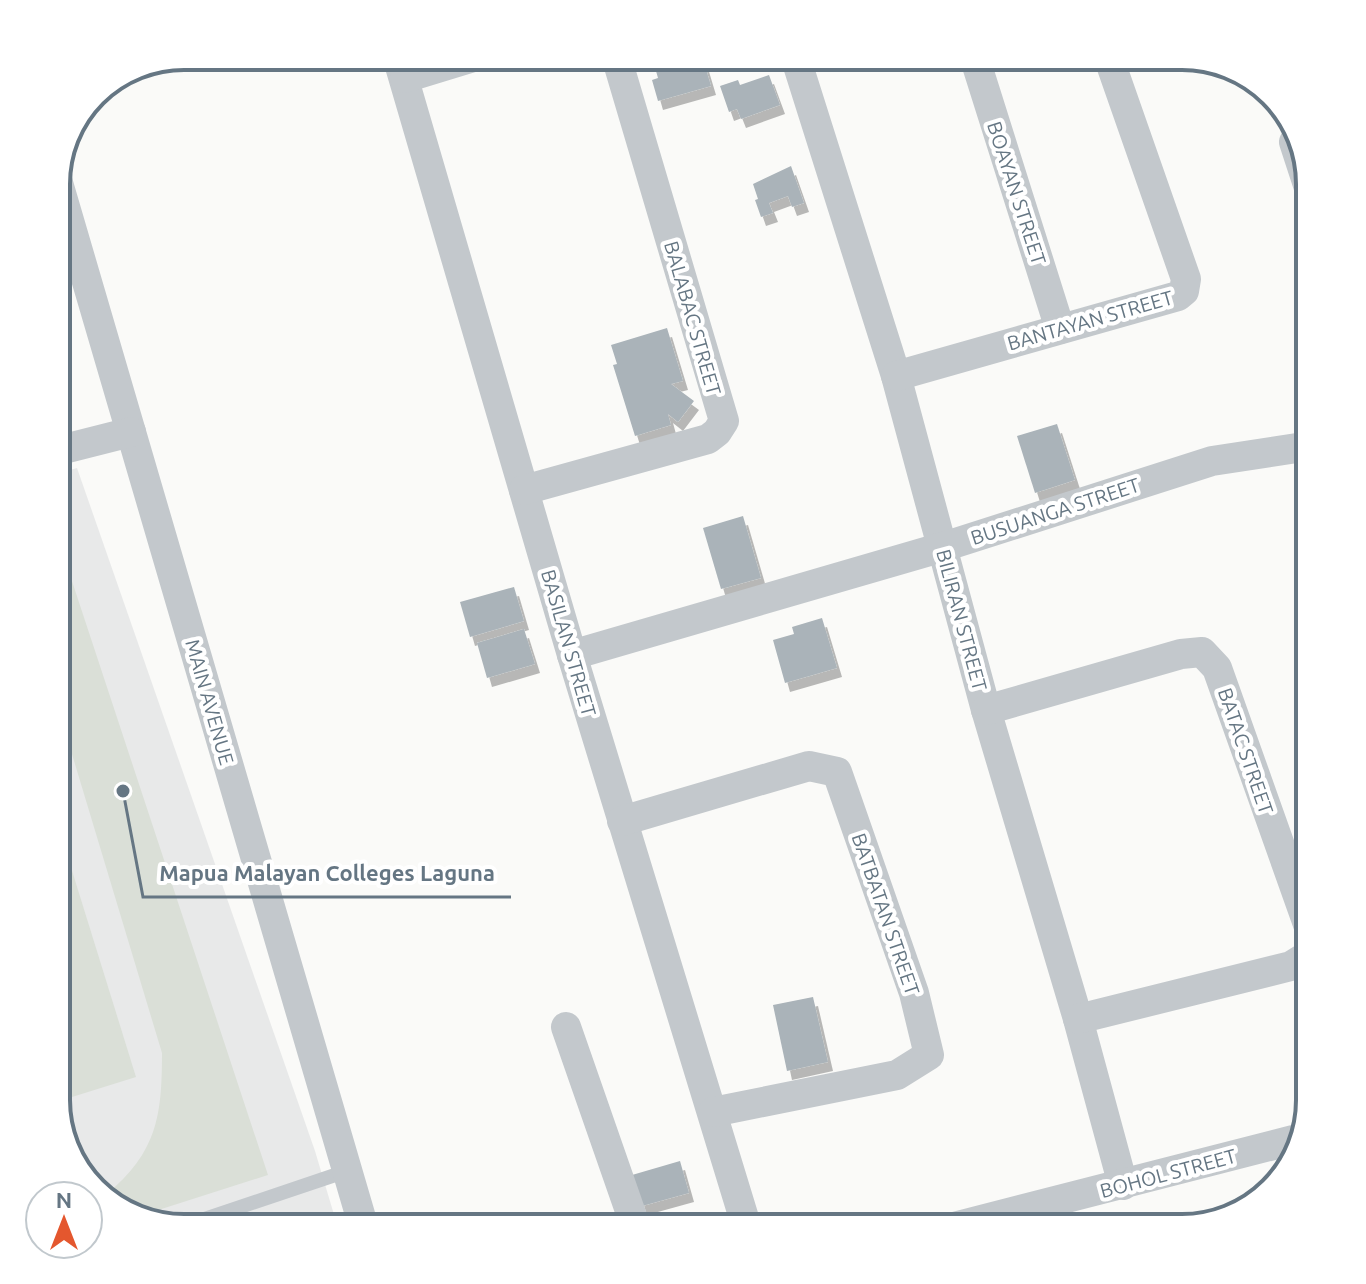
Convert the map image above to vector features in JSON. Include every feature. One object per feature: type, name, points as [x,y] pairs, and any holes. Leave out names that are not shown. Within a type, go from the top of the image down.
[{"type":"street","name":"BASILAN STREET","points":[[402,70],[572,655],[743,1214]]},
{"type":"street","name":"BALABAC STREET","points":[[524,490],[708,439],[724,421],[620,70]]},
{"type":"street","name":"BILIRAN STREET","points":[[799,70],[896,376],[986,710],[1078,1019],[1123,1185]]},
{"type":"street","name":"BOAYAN STREET","points":[[978,70],[1060,329]]},
{"type":"street","name":"BANTAYAN STREET","points":[[896,376],[1178,296],[1184,291],[1186,279],[1113,70]]},
{"type":"street","name":"MAIN AVENUE","points":[[70,224],[360,1214]]},
{"type":"street","points":[[70,447],[131,432]]},
{"type":"street","name":"BUSUANGA STREET","points":[[572,655],[943,547],[1212,461],[1296,448]]},
{"type":"street","name":"BATAC STREET","points":[[986,710],[1181,654],[1202,652],[1217,668],[1296,891]]},
{"type":"street","name":"BATBATAN STREET","points":[[622,821],[809,766],[837,772],[914,993],[929,1055],[897,1075],[713,1112]]},
{"type":"street","points":[[1078,1019],[1296,963]]},
{"type":"street","points":[[566,1027],[631,1214]]},
{"type":"street","name":"BOHOL STREET","points":[[1006,1214],[1288,1141]]},
{"type":"lane","points":[[220,1214],[347,1171]]},
{"type":"shaded area","points":[[77,468],[315,1151],[334,1214],[184,1214],[162,1212],[141,1205],[121,1195],[89,1163],[74,1129],[70,1107],[70,470]]},
{"type":"shaded area","points":[[70,575],[268,1175],[157,1210],[121,1195],[113,1188],[136,1164],[153,1132],[158,1115],[162,1053],[70,747]]},
{"type":"shaded area","points":[[70,864],[136,1077],[70,1098]]},
{"type":"building","points":[[656,70],[706,70],[711,86],[658,101],[652,80],[658,78]]},
{"type":"building","points":[[769,75],[780,105],[741,119],[737,109],[729,112],[720,86],[738,80],[740,85]]},
{"type":"building","points":[[791,166],[804,203],[792,207],[788,196],[769,203],[773,213],[761,217],[753,184]]},
{"type":"building","points":[[667,328],[683,381],[671,384],[694,401],[678,422],[668,414],[671,425],[635,436],[613,365],[617,364],[611,345]]},
{"type":"building","points":[[1057,424],[1075,480],[1035,493],[1017,436]]},
{"type":"building","points":[[743,516],[761,578],[721,589],[703,528]]},
{"type":"building","points":[[514,587],[524,621],[470,637],[460,602]]},
{"type":"building","points":[[822,618],[837,668],[785,683],[773,640],[794,634],[792,627]]},
{"type":"building","points":[[524,629],[535,664],[487,678],[477,643]]},
{"type":"building","points":[[813,997],[828,1062],[787,1071],[773,1005]]},
{"type":"building","points":[[680,1161],[689,1193],[642,1206],[632,1175]]},
{"type":"place","name":"Mapua Malayan Colleges Laguna","points":[[123,791]]}]
